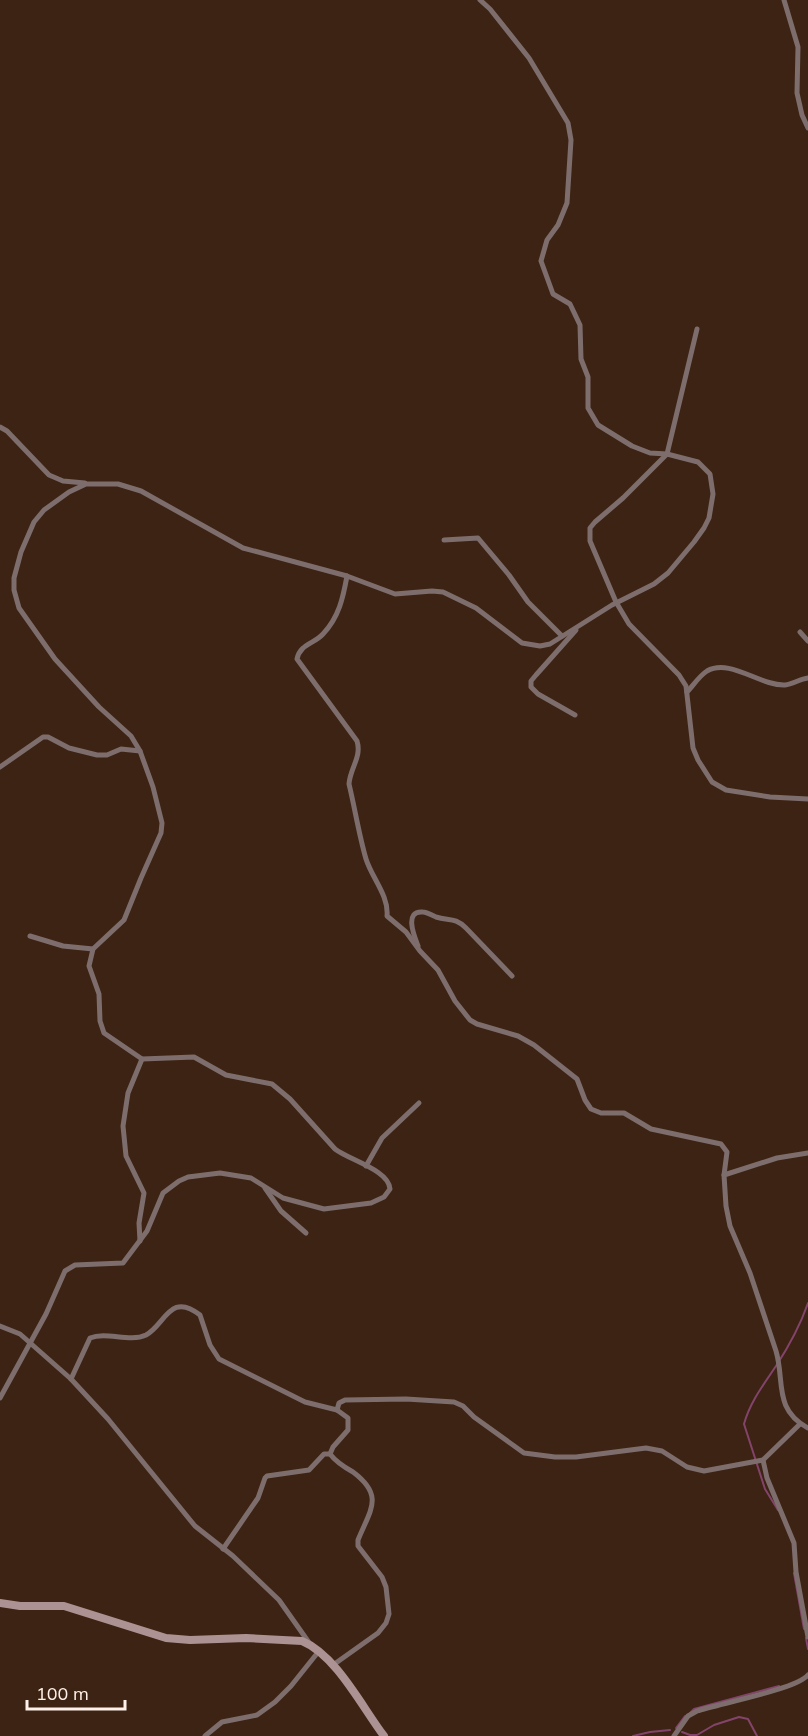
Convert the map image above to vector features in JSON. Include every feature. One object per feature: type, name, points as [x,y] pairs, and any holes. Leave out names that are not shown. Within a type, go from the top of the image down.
[{"type":"main road","points":[[0,1603],[20,1606],[64,1606],[155,1635],[179,1640],[296,1639],[311,1644],[333,1665],[384,1736]]},
{"type":"street","points":[[0,427],[7,431],[49,475],[63,481],[118,484],[141,491],[243,548],[347,576],[395,594],[443,592],[469,604],[522,643],[529,645],[545,646],[616,602],[654,584],[668,573],[694,542],[709,518],[713,498],[710,474],[698,462],[667,454],[650,453],[632,446],[598,425],[588,408],[588,377],[581,359],[580,325],[570,304],[553,294],[541,261],[547,240],[558,225],[567,203],[571,141],[568,123],[529,58],[490,9],[480,0]]},
{"type":"street","points":[[784,0],[798,48],[797,93],[802,115],[808,128]]},
{"type":"street","points":[[697,329],[667,454],[595,522],[590,528],[590,541],[628,624],[679,675],[686,686],[690,737],[698,760],[712,782],[726,790],[770,797],[808,799]]},
{"type":"street","points":[[0,1398],[30,1344],[65,1271],[75,1265],[123,1263],[147,1231],[163,1193],[179,1180],[199,1174],[220,1173],[251,1178],[283,1198],[324,1209],[379,1201],[390,1189],[385,1178],[335,1149],[290,1099],[272,1084],[226,1075],[194,1057],[142,1059],[104,1033],[100,1021],[99,994],[89,966],[93,949],[124,920],[161,833],[162,823],[153,787],[140,751],[131,736],[99,707],[55,659],[19,608],[14,590],[14,578],[21,552],[34,522],[44,510],[69,492],[86,484]]},
{"type":"street","points":[[444,540],[478,538],[528,602],[562,636]]},
{"type":"street","points":[[347,576],[343,599],[337,614],[322,636],[302,647],[297,659],[357,741],[358,755],[350,774],[350,784],[365,856],[387,904],[387,916],[406,932],[438,970],[454,1001],[470,1020],[518,1036],[534,1045],[577,1079],[591,1109],[601,1113],[624,1113],[651,1129],[721,1144],[727,1152],[724,1175],[730,1226],[750,1273],[780,1362],[781,1394],[793,1416],[800,1424],[808,1428]]},
{"type":"street","points":[[575,715],[538,694],[531,687],[531,681],[581,624]]},
{"type":"street","points":[[800,632],[808,641]]},
{"type":"street","points":[[687,693],[708,671],[722,668],[733,669],[752,678],[782,684],[808,678]]},
{"type":"street","points":[[0,767],[37,739],[48,737],[69,748],[97,755],[107,755],[121,749],[140,751]]},
{"type":"street","points":[[420,951],[411,925],[412,919],[419,911],[438,918],[459,921],[512,976]]},
{"type":"street","points":[[30,936],[63,946],[93,949]]},
{"type":"street","points":[[140,1241],[139,1222],[144,1193],[126,1156],[123,1126],[128,1093],[142,1059]]},
{"type":"street","points":[[366,1166],[382,1137],[419,1103]]},
{"type":"street","points":[[724,1175],[777,1158],[808,1153]]},
{"type":"street","points":[[263,1185],[281,1211],[306,1233]]},
{"type":"street","points":[[71,1379],[90,1338],[96,1336],[125,1338],[145,1335],[166,1313],[179,1307],[185,1308],[200,1315],[210,1345],[219,1359],[311,1405],[337,1410],[348,1418],[349,1426],[330,1454]]},
{"type":"street","points":[[0,1326],[17,1332],[71,1379],[108,1419],[195,1526],[279,1600],[311,1644]]},
{"type":"street","points":[[337,1410],[339,1403],[345,1400],[406,1399],[454,1402],[463,1406],[474,1417],[524,1453],[576,1457],[646,1448],[662,1451],[687,1467],[704,1471],[763,1460],[800,1424]]},
{"type":"street","points":[[223,1549],[258,1498],[265,1478],[309,1470],[324,1454],[330,1454],[336,1461],[362,1479],[370,1488],[372,1507],[358,1540],[358,1546],[382,1577],[386,1587],[389,1614],[386,1623],[378,1633],[333,1665]]},
{"type":"street","points":[[763,1460],[767,1478],[794,1543],[796,1572],[808,1637]]},
{"type":"street","points":[[0,1603],[0,1611]]},
{"type":"street","points":[[205,1736],[222,1722],[257,1715],[275,1702],[319,1651]]},
{"type":"street","points":[[674,1736],[688,1716],[697,1711],[800,1682],[808,1675]]},
{"type":"waterway","points":[[778,1510],[765,1489],[744,1424],[762,1386],[794,1336],[808,1303]]},
{"type":"waterway","points":[[794,1573],[804,1629]]},
{"type":"waterway","points":[[806,1638],[808,1649]]},
{"type":"waterway","points":[[690,1713],[694,1709],[779,1686]]},
{"type":"waterway","points":[[676,1728],[685,1716]]},
{"type":"waterway","points":[[682,1732],[697,1735],[714,1725],[739,1717],[748,1719],[757,1736]]},
{"type":"waterway","points":[[633,1736],[670,1730]]}]
